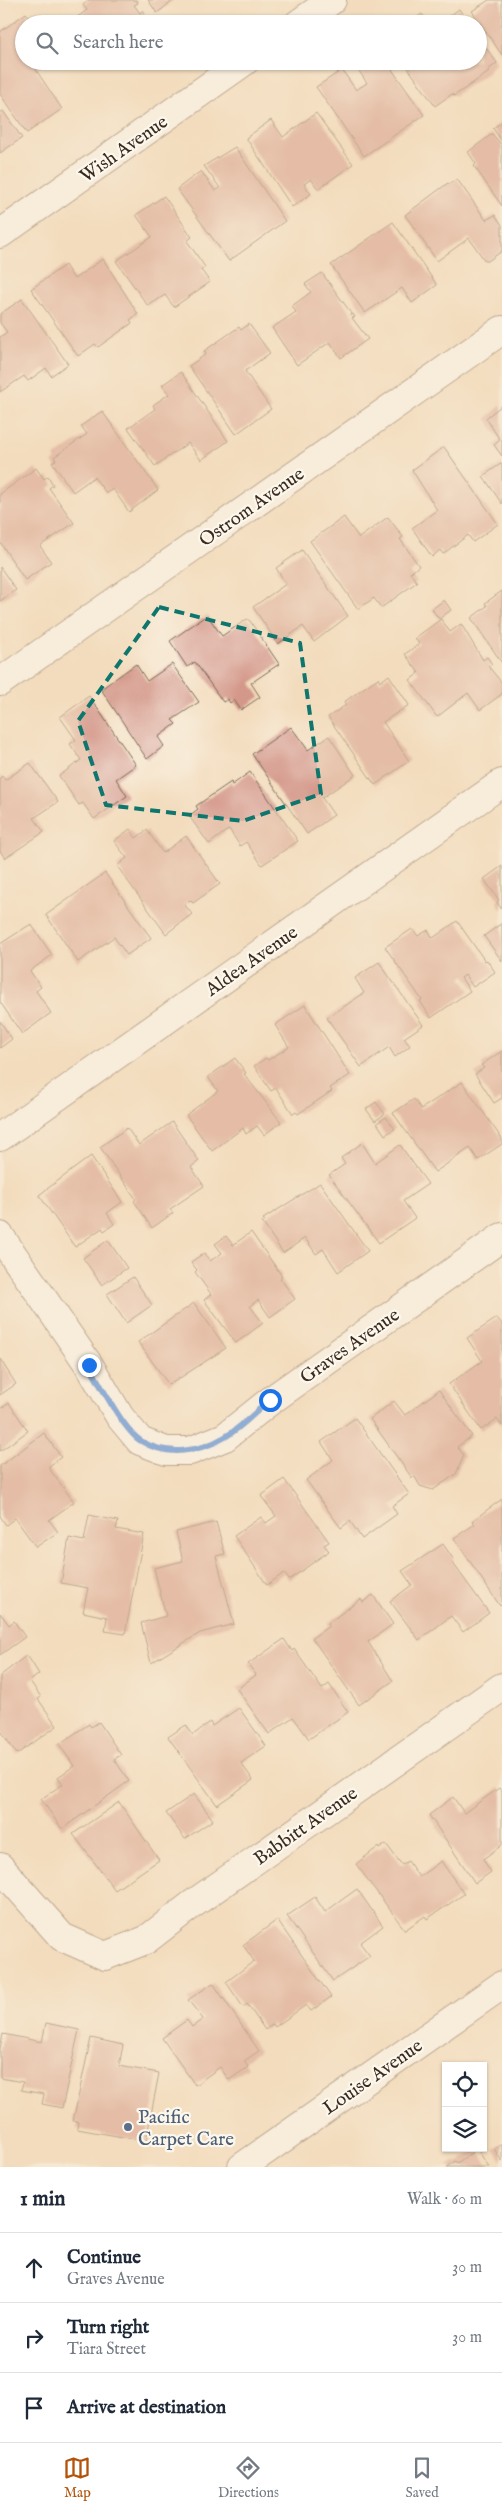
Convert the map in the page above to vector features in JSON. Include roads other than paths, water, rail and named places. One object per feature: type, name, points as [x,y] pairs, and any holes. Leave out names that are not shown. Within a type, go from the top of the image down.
[{"type":"street","points":[[311,15],[332,0]]},
{"type":"street","name":"Wish Avenue","points":[[0,234],[232,70]]},
{"type":"street","name":"Ostrom Avenue","points":[[0,682],[502,330]]},
{"type":"street","name":"Aldea Avenue","points":[[0,1136],[502,784]]},
{"type":"street","name":"Graves Avenue","points":[[0,1236],[89,1365],[120,1417],[140,1441],[166,1451],[190,1451],[225,1437],[270,1400],[502,1237]]},
{"type":"street","name":"Babbitt Avenue","points":[[0,1867],[62,1937],[104,1956],[146,1940],[190,1906],[502,1687]]},
{"type":"street","name":"Louise Avenue","points":[[242,2167],[502,1985]]},
{"type":"place","name":"Pacific Carpet Care","points":[[128,2127]]}]
